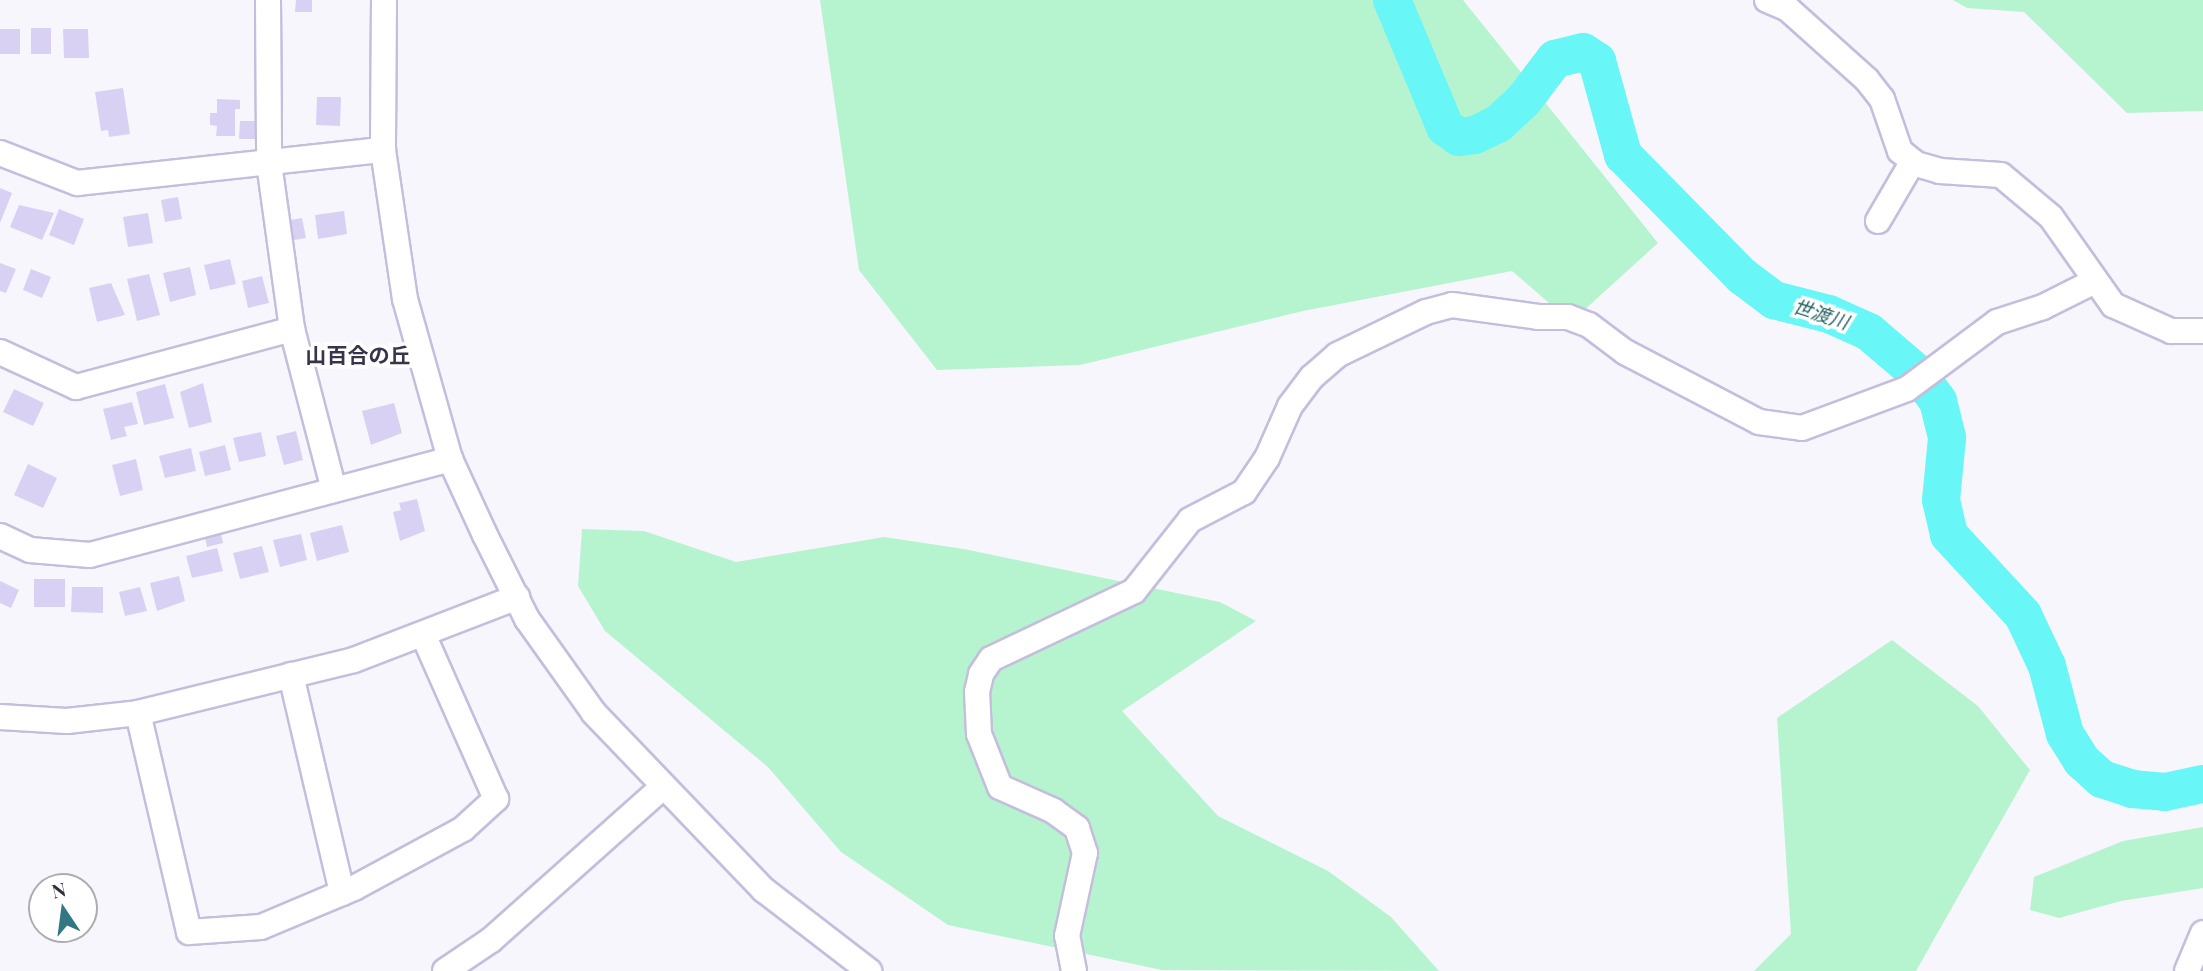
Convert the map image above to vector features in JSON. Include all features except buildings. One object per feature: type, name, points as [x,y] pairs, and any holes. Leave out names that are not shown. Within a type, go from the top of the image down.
[{"type":"street","points":[[268,0],[269,163],[292,329],[334,490]]},
{"type":"street","points":[[384,0],[383,150],[405,299],[450,459],[517,597],[594,713],[663,787],[764,890],[869,971]]},
{"type":"street","points":[[1767,0],[1788,9],[1867,80],[1882,99],[1900,151],[1913,161],[1940,172],[1976,171],[2009,180],[2051,217],[2093,282],[2113,305],[2171,331],[2203,331]]},
{"type":"street","points":[[0,153],[77,183],[383,150]]},
{"type":"street","points":[[1878,221],[1913,161]]},
{"type":"street","points":[[1074,971],[1067,936],[1085,853],[1077,828],[1054,811],[1000,787],[979,734],[976,692],[981,674],[991,659],[1134,591],[1190,520],[1244,492],[1267,458],[1290,407],[1312,377],[1338,355],[1426,312],[1452,305],[1538,317],[1568,317],[1589,325],[1625,352],[1759,422],[1802,428],[1906,389],[1997,322],[2043,307],[2093,282]]},
{"type":"street","points":[[0,352],[76,387],[292,329]]},
{"type":"street","points":[[0,536],[30,550],[90,555],[450,459]]},
{"type":"street","points":[[0,718],[67,721],[138,713],[354,660],[517,597]]},
{"type":"street","points":[[138,713],[189,932],[261,927],[342,893],[463,828],[496,799],[423,634]]},
{"type":"street","points":[[291,675],[342,893]]},
{"type":"street","points":[[445,971],[491,940],[663,787]]},
{"type":"street","points":[[2187,971],[2203,933]]},
{"type":"green space","points":[[820,0],[1463,0],[1658,243],[1571,322],[1512,271],[1303,311],[1080,365],[937,370],[859,270]]},
{"type":"green space","points":[[1953,0],[2203,0],[2203,111],[2127,113],[2024,12],[1967,8]]},
{"type":"green space","points":[[582,529],[644,531],[736,562],[884,537],[964,549],[1220,602],[1256,621],[1122,711],[1218,816],[1328,871],[1391,917],[1439,971],[1162,970],[948,925],[841,852],[768,767],[605,631],[578,586]]},
{"type":"green space","points":[[1892,640],[1978,706],[2030,770],[1916,971],[1754,971],[1791,934],[1777,718]]},
{"type":"green space","points":[[2203,827],[2203,888],[2121,901],[2059,918],[2030,910],[2034,877],[2123,841]]},
{"type":"waterway","name":"世渡川","points":[[1392,0],[1445,127],[1459,137],[1475,135],[1498,124],[1523,101],[1555,59],[1583,52],[1597,61],[1623,155],[1742,276],[1774,300],[1829,314],[1869,332],[1917,373],[1938,401],[1947,438],[1941,500],[1949,535],[2023,615],[2047,666],[2065,734],[2082,761],[2102,779],[2132,789],[2165,792],[2203,784]]},
{"type":"district","name":"山百合の丘","points":[[358,354]]}]
